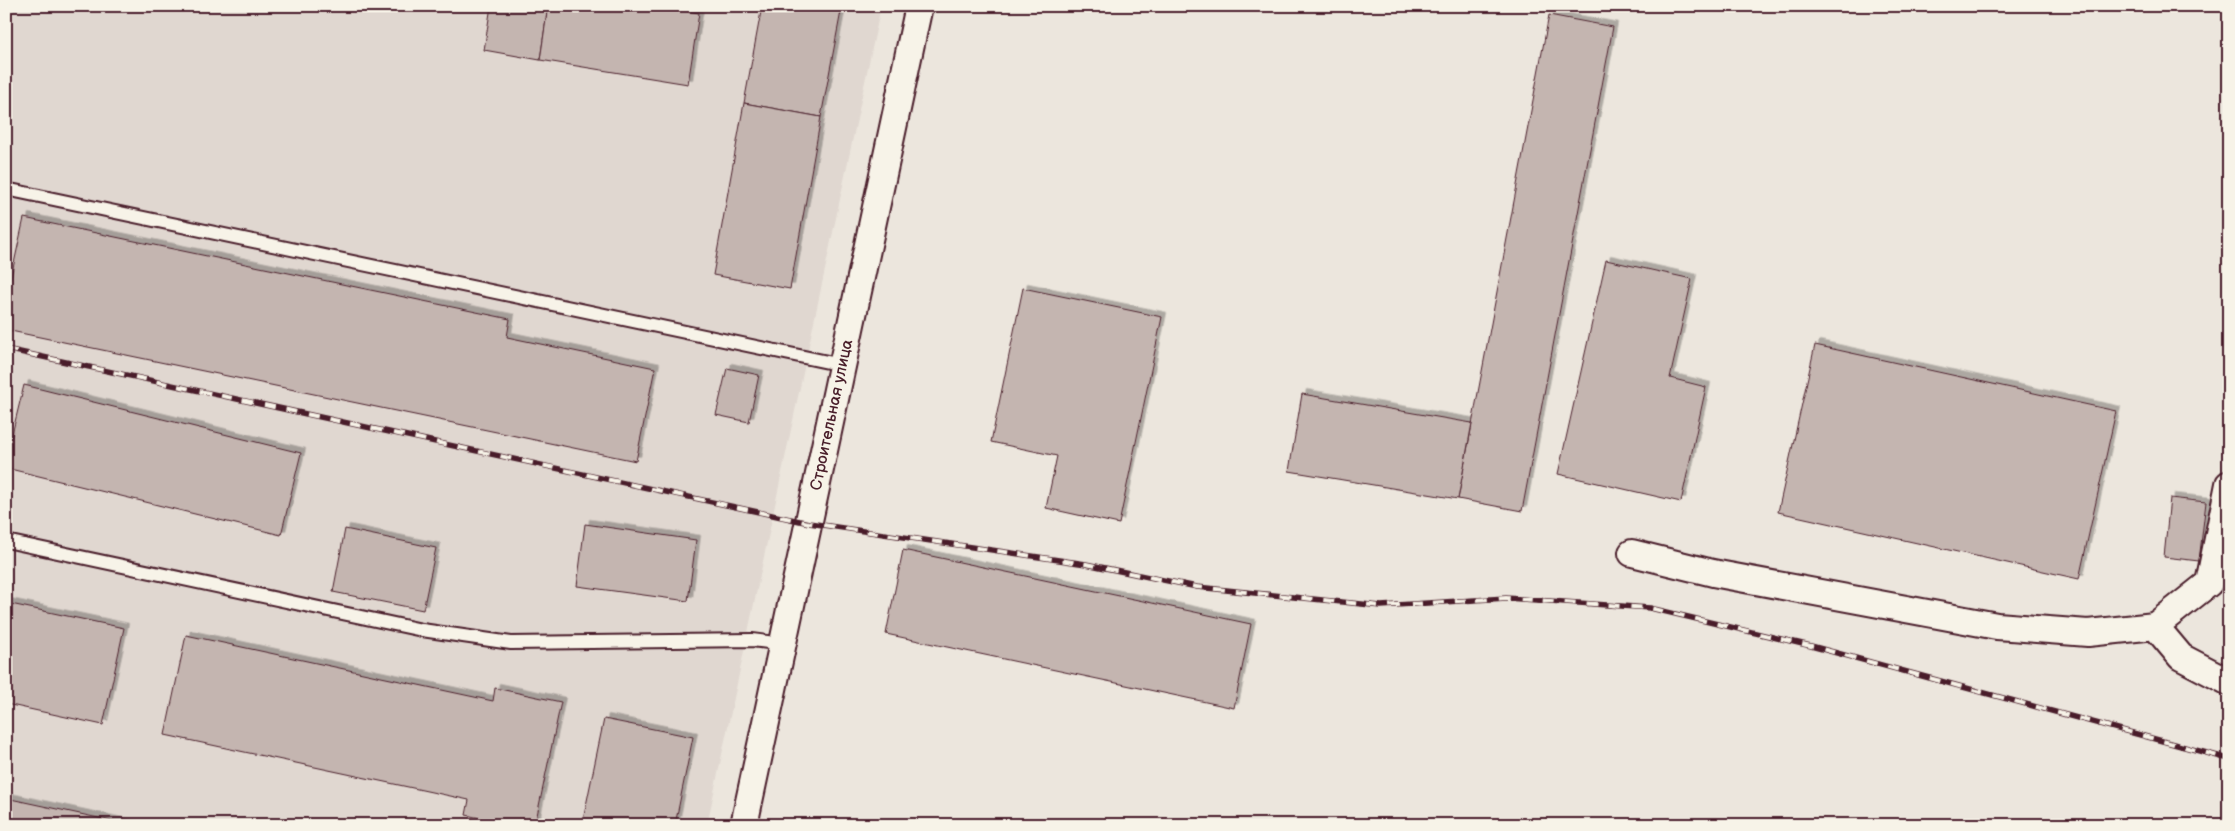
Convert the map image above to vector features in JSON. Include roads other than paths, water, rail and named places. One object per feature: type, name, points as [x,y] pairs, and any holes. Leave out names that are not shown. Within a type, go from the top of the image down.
[{"type":"street","name":"Строительная улица","points":[[744,825],[919,6]]},
{"type":"street","points":[[1632,553],[1713,572],[1997,626],[2088,633],[2154,626],[2209,583],[2229,484]]},
{"type":"street","points":[[2154,626],[2181,657],[2229,682]]},
{"type":"lane","points":[[6,189],[842,365]]},
{"type":"lane","points":[[6,541],[422,630],[511,643],[752,640],[783,644]]},
{"type":"railway","points":[[6,349],[809,523],[1086,564],[1197,587],[1381,606],[1506,598],[1650,608],[1811,646],[2229,759]]}]
